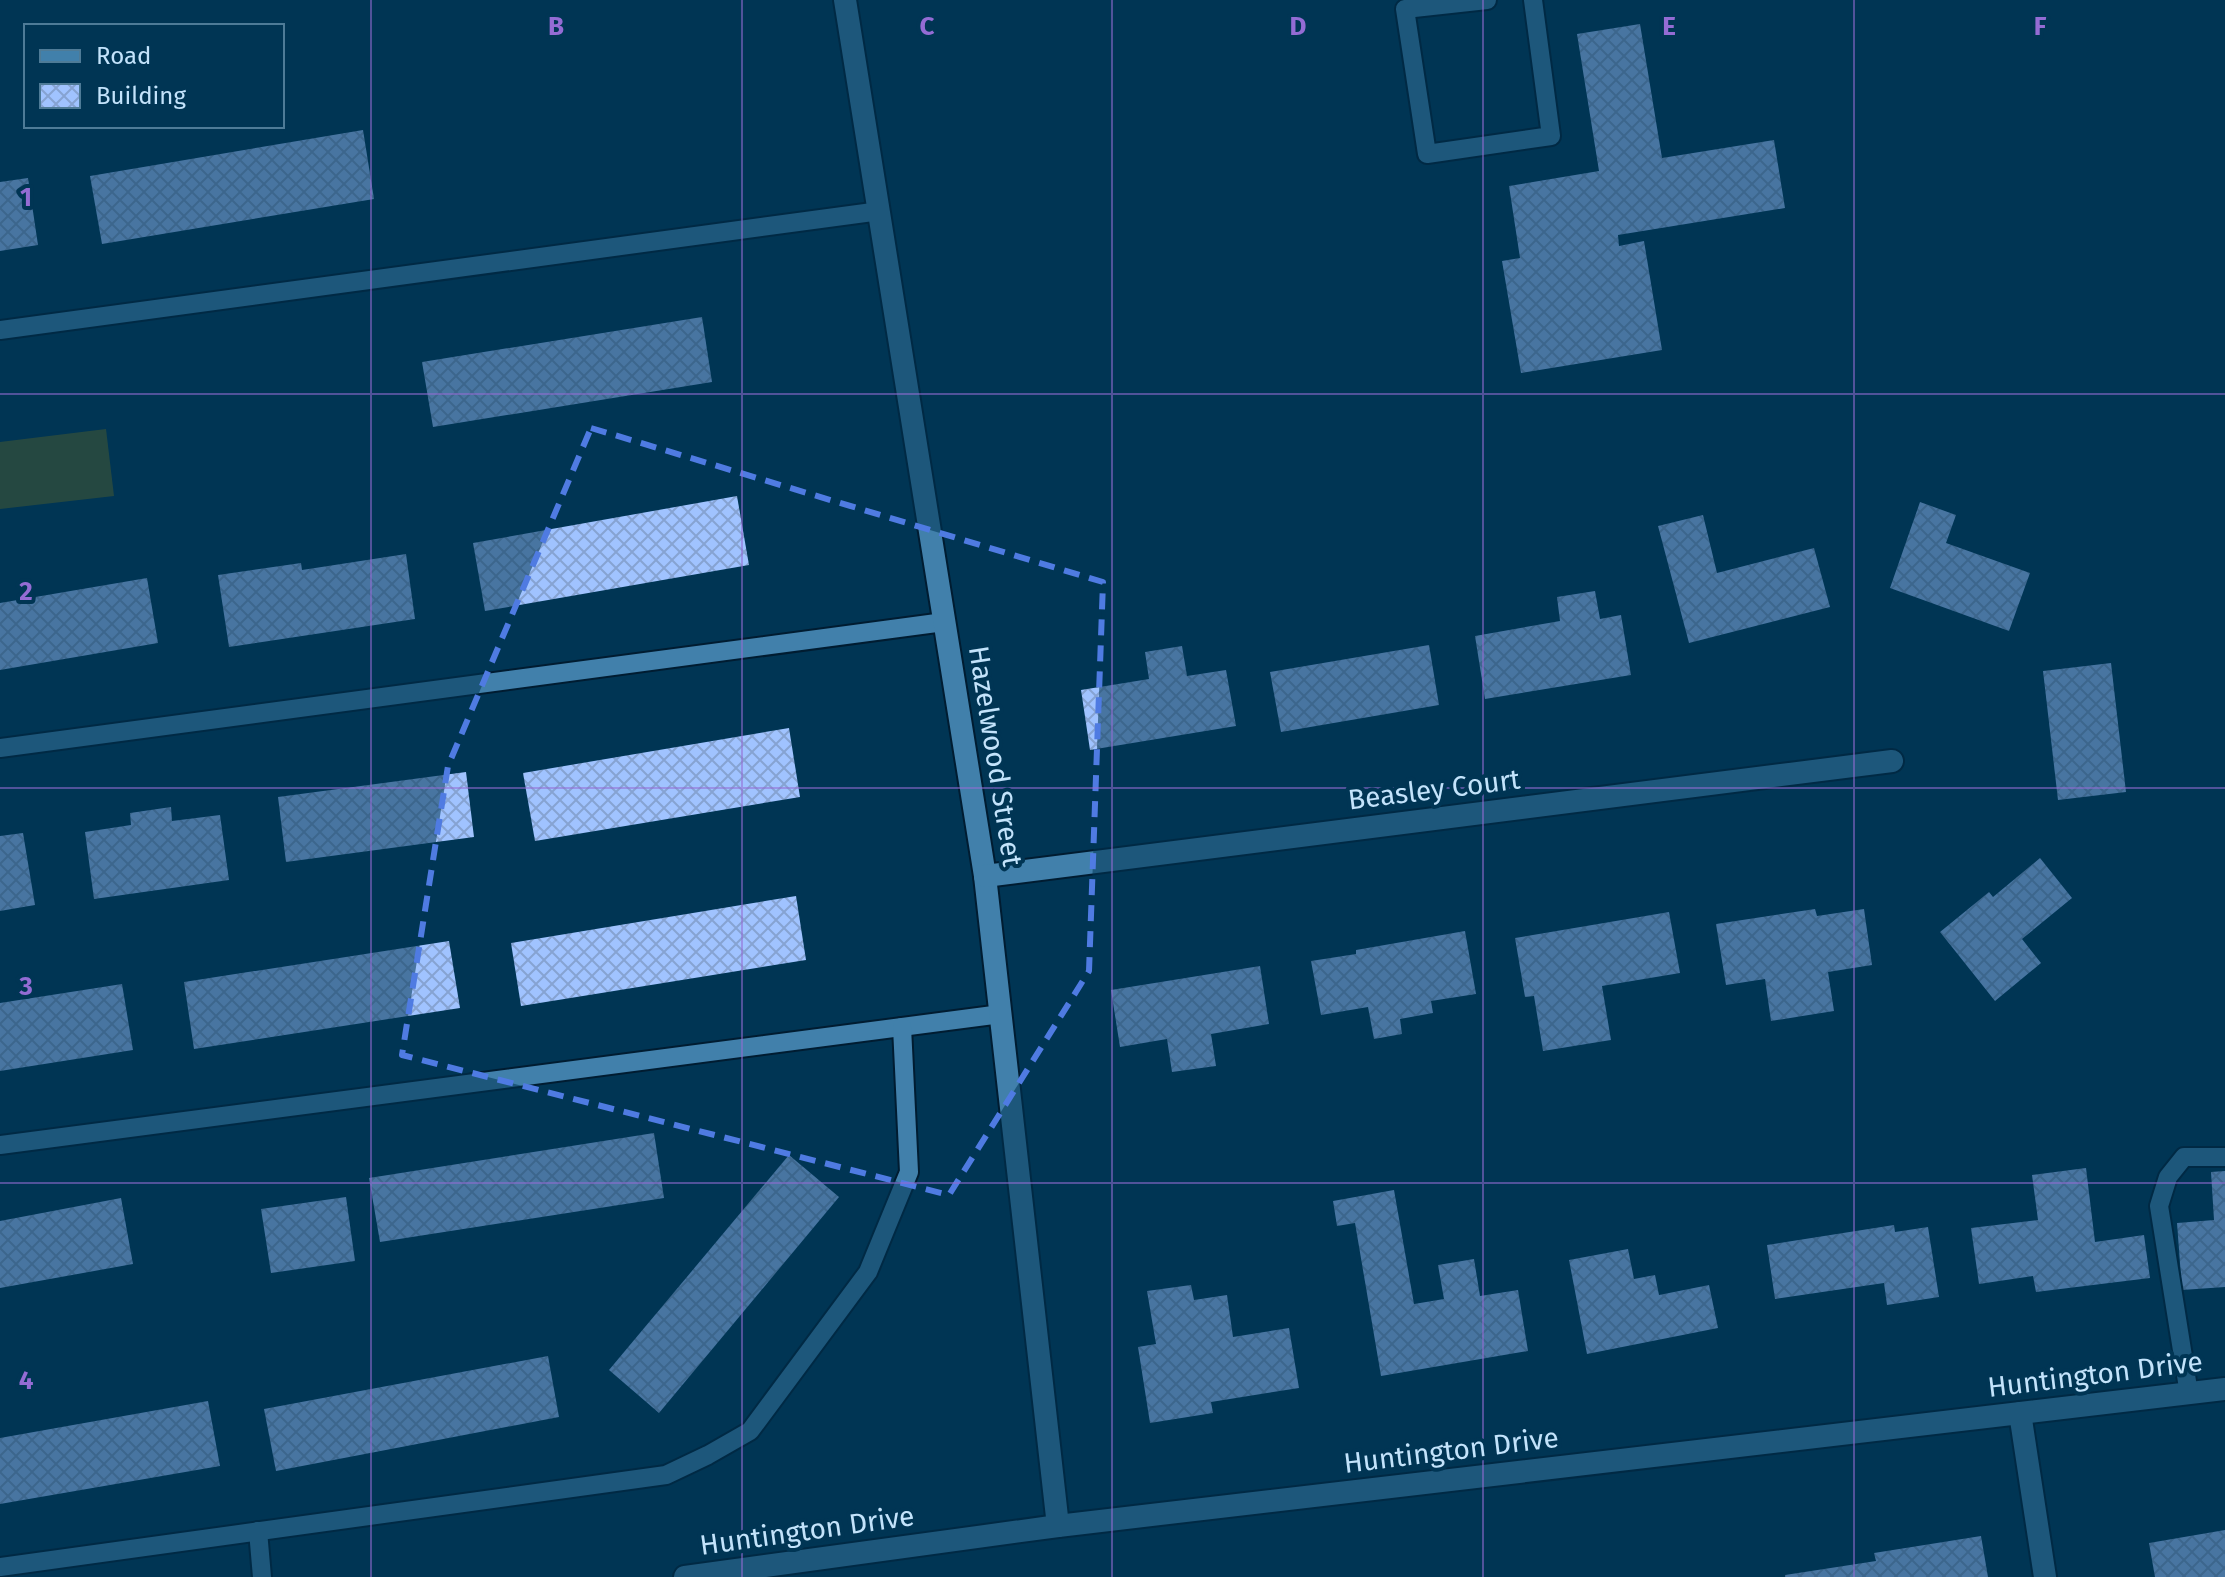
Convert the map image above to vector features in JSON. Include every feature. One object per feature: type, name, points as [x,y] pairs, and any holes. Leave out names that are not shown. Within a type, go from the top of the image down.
[{"type":"street","name":"Hazelwood Street","points":[[845,0],[985,876],[1058,1526]]},
{"type":"street","name":"Beasley Court","points":[[985,876],[1892,761]]},
{"type":"street","name":"Huntington Drive","points":[[685,1577],[1058,1526],[2225,1389]]},
{"type":"street","points":[[2020,1413],[2045,1577]]},
{"type":"lane","points":[[1487,0],[1405,9],[1427,154],[1551,136],[1533,0]]},
{"type":"lane","points":[[0,330],[880,211]]},
{"type":"lane","points":[[0,748],[944,622]]},
{"type":"lane","points":[[0,1145],[1001,1014]]},
{"type":"lane","points":[[0,1567],[666,1475],[750,1431],[868,1272],[909,1172],[902,1027]]},
{"type":"lane","points":[[2189,1394],[2159,1206],[2168,1177],[2184,1157],[2225,1157]]},
{"type":"lane","points":[[258,1531],[262,1577]]},
{"type":"highlighted area","points":[[591,428],[1103,582],[1089,971],[949,1195],[402,1055],[448,766]]},
{"type":"green space","points":[[106,429],[114,496],[0,509],[0,442]]},
{"type":"building","points":[[1640,24],[1662,158],[1774,140],[1785,208],[1618,235],[1619,246],[1644,241],[1662,350],[1521,373],[1502,261],[1520,258],[1509,186],[1599,171],[1577,34]]},
{"type":"building","points":[[363,130],[374,199],[102,244],[90,176]]},
{"type":"building","points":[[28,178],[38,245],[0,251],[0,182]]},
{"type":"building","points":[[702,317],[712,382],[433,427],[422,362]]},
{"type":"building","points":[[737,496],[749,565],[485,611],[473,543]]},
{"type":"building","points":[[1920,502],[1956,515],[1946,543],[2030,573],[2009,631],[1890,588]]},
{"type":"building","points":[[1703,515],[1717,573],[1814,548],[1830,607],[1689,643],[1658,526]]},
{"type":"building","points":[[406,554],[415,619],[229,647],[218,575],[301,563],[302,570]]},
{"type":"building","points":[[147,578],[158,643],[0,670],[0,603]]},
{"type":"building","points":[[1595,591],[1600,619],[1621,615],[1631,675],[1485,699],[1475,636],[1560,621],[1557,597]]},
{"type":"building","points":[[1429,645],[1439,705],[1281,732],[1270,672]]},
{"type":"building","points":[[1182,646],[1187,676],[1226,670],[1236,726],[1090,750],[1081,690],[1149,679],[1145,652]]},
{"type":"building","points":[[2111,663],[2126,792],[2058,800],[2043,671]]},
{"type":"building","points":[[789,728],[800,797],[535,841],[523,773]]},
{"type":"building","points":[[466,772],[474,837],[286,862],[278,797]]},
{"type":"building","points":[[171,807],[172,821],[220,815],[229,880],[94,899],[85,832],[131,825],[130,813]]},
{"type":"building","points":[[23,833],[35,905],[0,911],[0,836]]},
{"type":"building","points":[[2040,858],[2072,898],[2022,939],[2041,963],[1995,1001],[1940,932],[1989,892],[1993,897]]},
{"type":"building","points":[[796,896],[806,960],[521,1006],[511,943]]},
{"type":"building","points":[[1815,909],[1817,916],[1864,909],[1872,965],[1828,972],[1834,1011],[1771,1021],[1765,979],[1726,985],[1716,924]]},
{"type":"building","points":[[1669,912],[1680,973],[1602,986],[1611,1040],[1543,1051],[1534,996],[1525,997],[1515,938]]},
{"type":"building","points":[[1465,931],[1476,994],[1431,1001],[1433,1013],[1400,1019],[1402,1034],[1374,1039],[1368,1007],[1321,1015],[1311,961]]},
{"type":"building","points":[[449,941],[460,1008],[194,1049],[184,982]]},
{"type":"building","points":[[1260,966],[1269,1024],[1211,1034],[1216,1066],[1172,1072],[1167,1039],[1120,1047],[1111,990]]},
{"type":"building","points":[[122,984],[133,1050],[0,1071],[0,1003]]},
{"type":"building","points":[[654,1133],[664,1198],[380,1242],[369,1178]]},
{"type":"building","points":[[789,1155],[839,1197],[659,1413],[609,1370]]},
{"type":"building","points":[[2086,1168],[2095,1242],[2144,1235],[2150,1278],[2036,1292],[2033,1276],[1979,1284],[1971,1228],[2038,1220],[2032,1175]]},
{"type":"building","points":[[2225,1171],[2225,1287],[2182,1290],[2177,1223],[2214,1220],[2211,1172]]},
{"type":"building","points":[[1394,1190],[1414,1304],[1444,1299],[1438,1265],[1474,1259],[1480,1296],[1518,1290],[1528,1351],[1381,1376],[1355,1223],[1337,1226],[1333,1201]]},
{"type":"building","points":[[346,1197],[355,1261],[271,1273],[261,1209]]},
{"type":"building","points":[[121,1198],[133,1264],[0,1288],[0,1221]]},
{"type":"building","points":[[1894,1225],[1895,1232],[1928,1227],[1939,1297],[1887,1305],[1884,1283],[1775,1299],[1767,1245]]},
{"type":"building","points":[[1628,1249],[1634,1279],[1655,1275],[1659,1295],[1709,1285],[1718,1328],[1587,1354],[1569,1260]]},
{"type":"building","points":[[1191,1285],[1194,1300],[1227,1295],[1233,1337],[1289,1328],[1299,1388],[1211,1402],[1213,1413],[1150,1423],[1138,1347],[1156,1344],[1147,1291]]},
{"type":"building","points":[[548,1356],[559,1417],[276,1471],[264,1409]]},
{"type":"building","points":[[208,1401],[220,1466],[0,1504],[0,1438]]},
{"type":"building","points":[[2225,1530],[2225,1577],[2155,1577],[2149,1543]]},
{"type":"building","points":[[1981,1536],[1988,1577],[1785,1577],[1876,1561],[1874,1553]]}]
